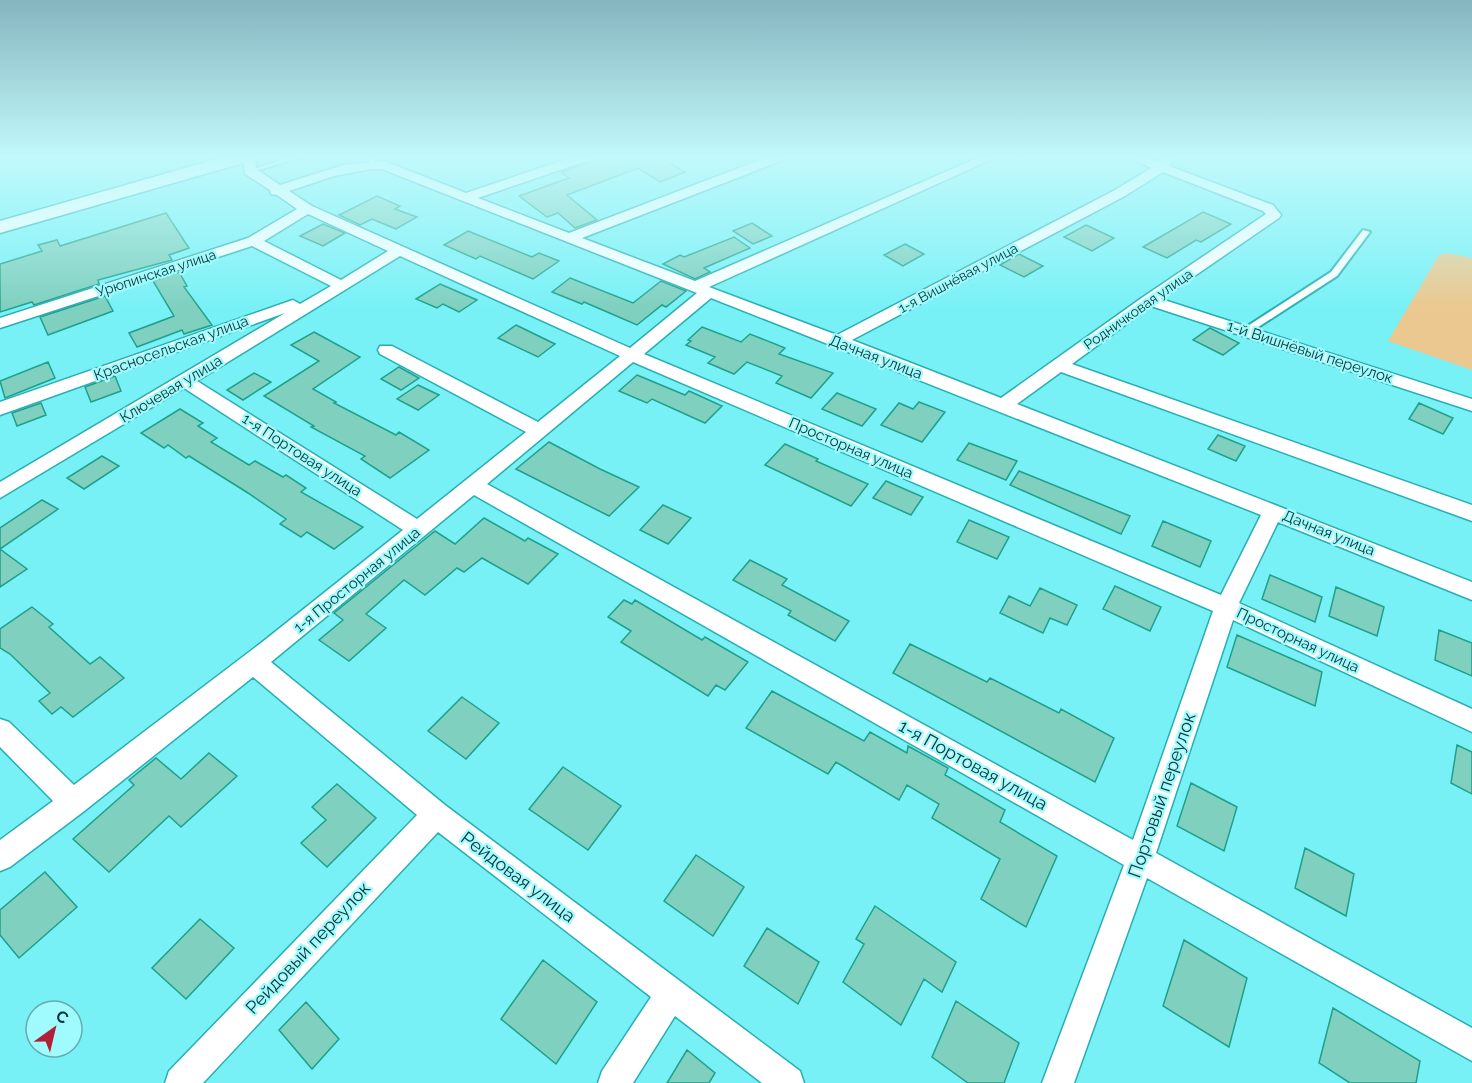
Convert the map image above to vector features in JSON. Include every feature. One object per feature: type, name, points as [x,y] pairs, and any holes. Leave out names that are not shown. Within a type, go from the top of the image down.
[{"type":"main road","points":[[0,227],[77,207]]},
{"type":"street","name":"Просторная улица","points":[[303,207],[632,355],[1226,607],[1472,721]]},
{"type":"street","name":"Дачная улица","points":[[487,207],[1273,511],[1472,591]]},
{"type":"street","points":[[569,238],[650,207]]},
{"type":"street","name":"1-я Просторная улица","points":[[0,857],[74,803],[254,663],[475,486],[632,355],[701,290],[883,207]]},
{"type":"street","name":"1-я Вишнёвая улица","points":[[836,342],[1096,207]]},
{"type":"street","name":"Родничковая улица","points":[[1002,406],[1149,300],[1273,217],[1274,213],[1265,207]]},
{"type":"street","name":"Урюпинская улица","points":[[0,323],[253,241],[307,209]]},
{"type":"street","points":[[253,241],[342,286],[399,250]]},
{"type":"street","name":"Ключевая улица","points":[[0,491],[342,286]]},
{"type":"street","name":"Красносельская улица","points":[[0,409],[342,286]]},
{"type":"street","name":"1-й Вишнёвый переулок","points":[[1149,300],[1472,405]]},
{"type":"street","points":[[386,350],[540,431]]},
{"type":"street","points":[[1058,365],[1472,513]]},
{"type":"street","name":"1-я Портовая улица","points":[[185,381],[418,530]]},
{"type":"street","name":"1-я Портовая улица","points":[[475,486],[1472,1045]]},
{"type":"street","name":"Портовый переулок","points":[[1058,1083],[1140,859],[1226,607],[1273,511]]},
{"type":"street","name":"Рейдовая улица","points":[[254,663],[436,813],[788,1083]]},
{"type":"street","points":[[0,730],[74,803]]},
{"type":"street","name":"Рейдовый переулок","points":[[181,1083],[436,813]]},
{"type":"street","points":[[614,1083],[671,994]]},
{"type":"lane","points":[[1246,332],[1334,274],[1366,232]]},
{"type":"shaded area","points":[[1447,253],[1472,258],[1472,370],[1388,341],[1439,255]]},
{"type":"building","points":[[356,207],[399,207],[395,209],[417,217],[396,229],[372,219],[360,225],[339,215]]},
{"type":"building","points":[[533,207],[581,207],[597,220],[575,228],[558,213],[547,217]]},
{"type":"building","points":[[1203,212],[1231,224],[1201,242],[1196,240],[1167,258],[1143,247]]},
{"type":"building","points":[[166,213],[189,248],[169,255],[172,260],[98,280],[99,284],[34,305],[32,302],[0,312],[0,264],[42,251],[38,245],[57,240],[60,246]]},
{"type":"building","points":[[752,223],[772,236],[753,244],[733,231]]},
{"type":"building","points":[[323,224],[345,233],[323,246],[300,236]]},
{"type":"building","points":[[1086,225],[1114,238],[1092,251],[1064,237]]},
{"type":"building","points":[[468,231],[532,257],[539,253],[559,261],[533,279],[480,256],[476,259],[444,245]]},
{"type":"building","points":[[734,237],[750,248],[704,268],[710,272],[695,279],[663,264],[680,255],[684,257]]},
{"type":"building","points":[[905,244],[924,254],[903,266],[884,255]]},
{"type":"building","points":[[1019,254],[1043,266],[1024,277],[1000,265]]},
{"type":"building","points":[[179,272],[187,286],[184,287],[212,325],[184,334],[182,330],[137,347],[129,333],[174,316],[153,281]]},
{"type":"building","points":[[570,278],[633,303],[661,281],[686,291],[666,307],[662,305],[637,325],[584,302],[582,304],[552,292]]},
{"type":"building","points":[[440,284],[477,300],[459,312],[443,304],[437,308],[416,299]]},
{"type":"building","points":[[105,296],[113,311],[48,335],[40,317]]},
{"type":"building","points":[[516,325],[555,344],[538,357],[498,338]]},
{"type":"building","points":[[702,327],[741,342],[750,334],[785,348],[779,354],[833,373],[811,398],[776,383],[782,376],[747,362],[734,374],[708,363],[715,357],[686,345],[691,341],[688,340]]},
{"type":"building","points":[[1210,328],[1239,343],[1223,355],[1193,340]]},
{"type":"building","points":[[314,332],[360,357],[313,389],[336,402],[334,403],[396,435],[399,432],[429,450],[390,478],[361,459],[365,456],[311,427],[314,426],[264,396],[319,361],[291,345]]},
{"type":"building","points":[[48,362],[55,378],[5,398],[0,381]]},
{"type":"building","points":[[399,367],[419,378],[401,390],[381,379]]},
{"type":"building","points":[[254,373],[271,382],[243,400],[227,390]]},
{"type":"building","points":[[637,375],[685,395],[689,391],[722,406],[705,423],[652,399],[647,403],[619,391]]},
{"type":"building","points":[[115,376],[121,391],[91,402],[85,387]]},
{"type":"building","points":[[418,385],[439,395],[418,410],[397,399]]},
{"type":"building","points":[[837,393],[876,409],[862,426],[822,409]]},
{"type":"building","points":[[919,402],[945,412],[922,442],[881,425],[899,403],[913,409]]},
{"type":"building","points":[[41,403],[46,415],[17,426],[12,413]]},
{"type":"building","points":[[1419,403],[1453,418],[1443,434],[1409,419]]},
{"type":"building","points":[[180,409],[203,423],[198,426],[217,438],[211,442],[249,465],[255,461],[283,477],[286,475],[306,488],[301,492],[363,527],[334,549],[307,532],[301,537],[280,524],[286,519],[248,493],[189,456],[186,458],[168,445],[164,448],[141,433]]},
{"type":"building","points":[[1218,435],[1245,446],[1236,461],[1208,449]]},
{"type":"building","points":[[549,442],[639,487],[609,516],[516,469]]},
{"type":"building","points":[[969,443],[1017,461],[1006,480],[957,460]]},
{"type":"building","points":[[785,444],[818,459],[816,461],[868,484],[851,506],[765,465]]},
{"type":"building","points":[[102,456],[119,466],[84,489],[67,478]]},
{"type":"building","points":[[1019,471],[1130,516],[1121,534],[1010,485]]},
{"type":"building","points":[[886,481],[923,497],[911,515],[873,498]]},
{"type":"building","points":[[42,500],[58,509],[0,549],[0,528]]},
{"type":"building","points":[[663,505],[691,518],[668,544],[640,530]]},
{"type":"building","points":[[484,518],[525,541],[528,538],[558,554],[528,584],[482,558],[464,572],[457,568],[425,595],[404,580],[366,614],[386,628],[349,661],[319,640],[343,620],[334,613],[435,531],[455,544]]},
{"type":"building","points":[[969,520],[1009,537],[997,559],[957,542]]},
{"type":"building","points":[[1163,521],[1211,541],[1200,567],[1152,546]]},
{"type":"building","points":[[0,549],[27,569],[0,587]]},
{"type":"building","points":[[750,560],[787,579],[782,585],[849,621],[835,641],[788,615],[791,611],[733,580]]},
{"type":"building","points":[[1270,575],[1322,597],[1315,622],[1262,599]]},
{"type":"building","points":[[1115,586],[1161,607],[1150,631],[1103,609]]},
{"type":"building","points":[[1336,587],[1384,607],[1377,636],[1329,616]]},
{"type":"building","points":[[1040,588],[1077,605],[1067,625],[1050,618],[1043,633],[1000,613],[1009,596],[1030,606]]},
{"type":"building","points":[[624,600],[632,604],[635,600],[702,640],[705,637],[748,662],[725,690],[716,685],[708,696],[621,642],[631,631],[608,617]]},
{"type":"building","points":[[32,607],[53,624],[49,627],[90,664],[100,657],[124,678],[73,717],[61,707],[52,714],[39,701],[50,693],[10,654],[0,648],[0,629]]},
{"type":"building","points":[[1439,630],[1472,643],[1472,676],[1435,660]]},
{"type":"building","points":[[1237,635],[1322,672],[1315,706],[1227,667]]},
{"type":"building","points":[[910,644],[987,682],[990,678],[1059,713],[1061,709],[1114,738],[1095,782],[893,673]]},
{"type":"building","points":[[772,691],[864,741],[870,732],[907,753],[908,746],[948,768],[945,775],[1005,810],[1000,822],[1057,856],[1026,927],[981,899],[1000,859],[932,818],[939,804],[907,785],[899,800],[836,762],[828,774],[746,728]]},
{"type":"building","points":[[462,697],[499,723],[466,759],[428,731]]},
{"type":"building","points":[[1457,745],[1472,752],[1472,794],[1451,783]]},
{"type":"building","points":[[209,753],[237,776],[181,827],[169,816],[109,872],[73,839],[134,785],[129,780],[156,758],[181,779]]},
{"type":"building","points":[[563,767],[621,806],[588,850],[529,809]]},
{"type":"building","points":[[1191,783],[1237,807],[1224,851],[1177,826]]},
{"type":"building","points":[[337,784],[376,818],[327,867],[301,843],[326,820],[312,807]]},
{"type":"building","points":[[1305,848],[1354,874],[1346,916],[1295,888]]},
{"type":"building","points":[[696,855],[744,887],[713,936],[664,901]]},
{"type":"building","points":[[45,872],[77,907],[19,958],[0,935],[0,910]]},
{"type":"building","points":[[875,906],[956,962],[942,992],[924,979],[901,1025],[843,982],[864,944],[856,939]]},
{"type":"building","points":[[200,919],[234,948],[186,999],[152,968]]},
{"type":"building","points":[[767,928],[819,962],[798,1004],[744,966]]},
{"type":"building","points":[[1184,940],[1247,978],[1229,1047],[1163,1006]]},
{"type":"building","points":[[543,960],[597,1002],[556,1064],[501,1019]]},
{"type":"building","points":[[956,1001],[1019,1043],[1004,1083],[968,1083],[932,1057]]},
{"type":"building","points":[[306,1002],[339,1039],[312,1069],[279,1030]]},
{"type":"building","points":[[1333,1008],[1420,1061],[1416,1083],[1350,1083],[1319,1063]]},
{"type":"building","points":[[687,1050],[715,1073],[709,1083],[667,1083]]}]
